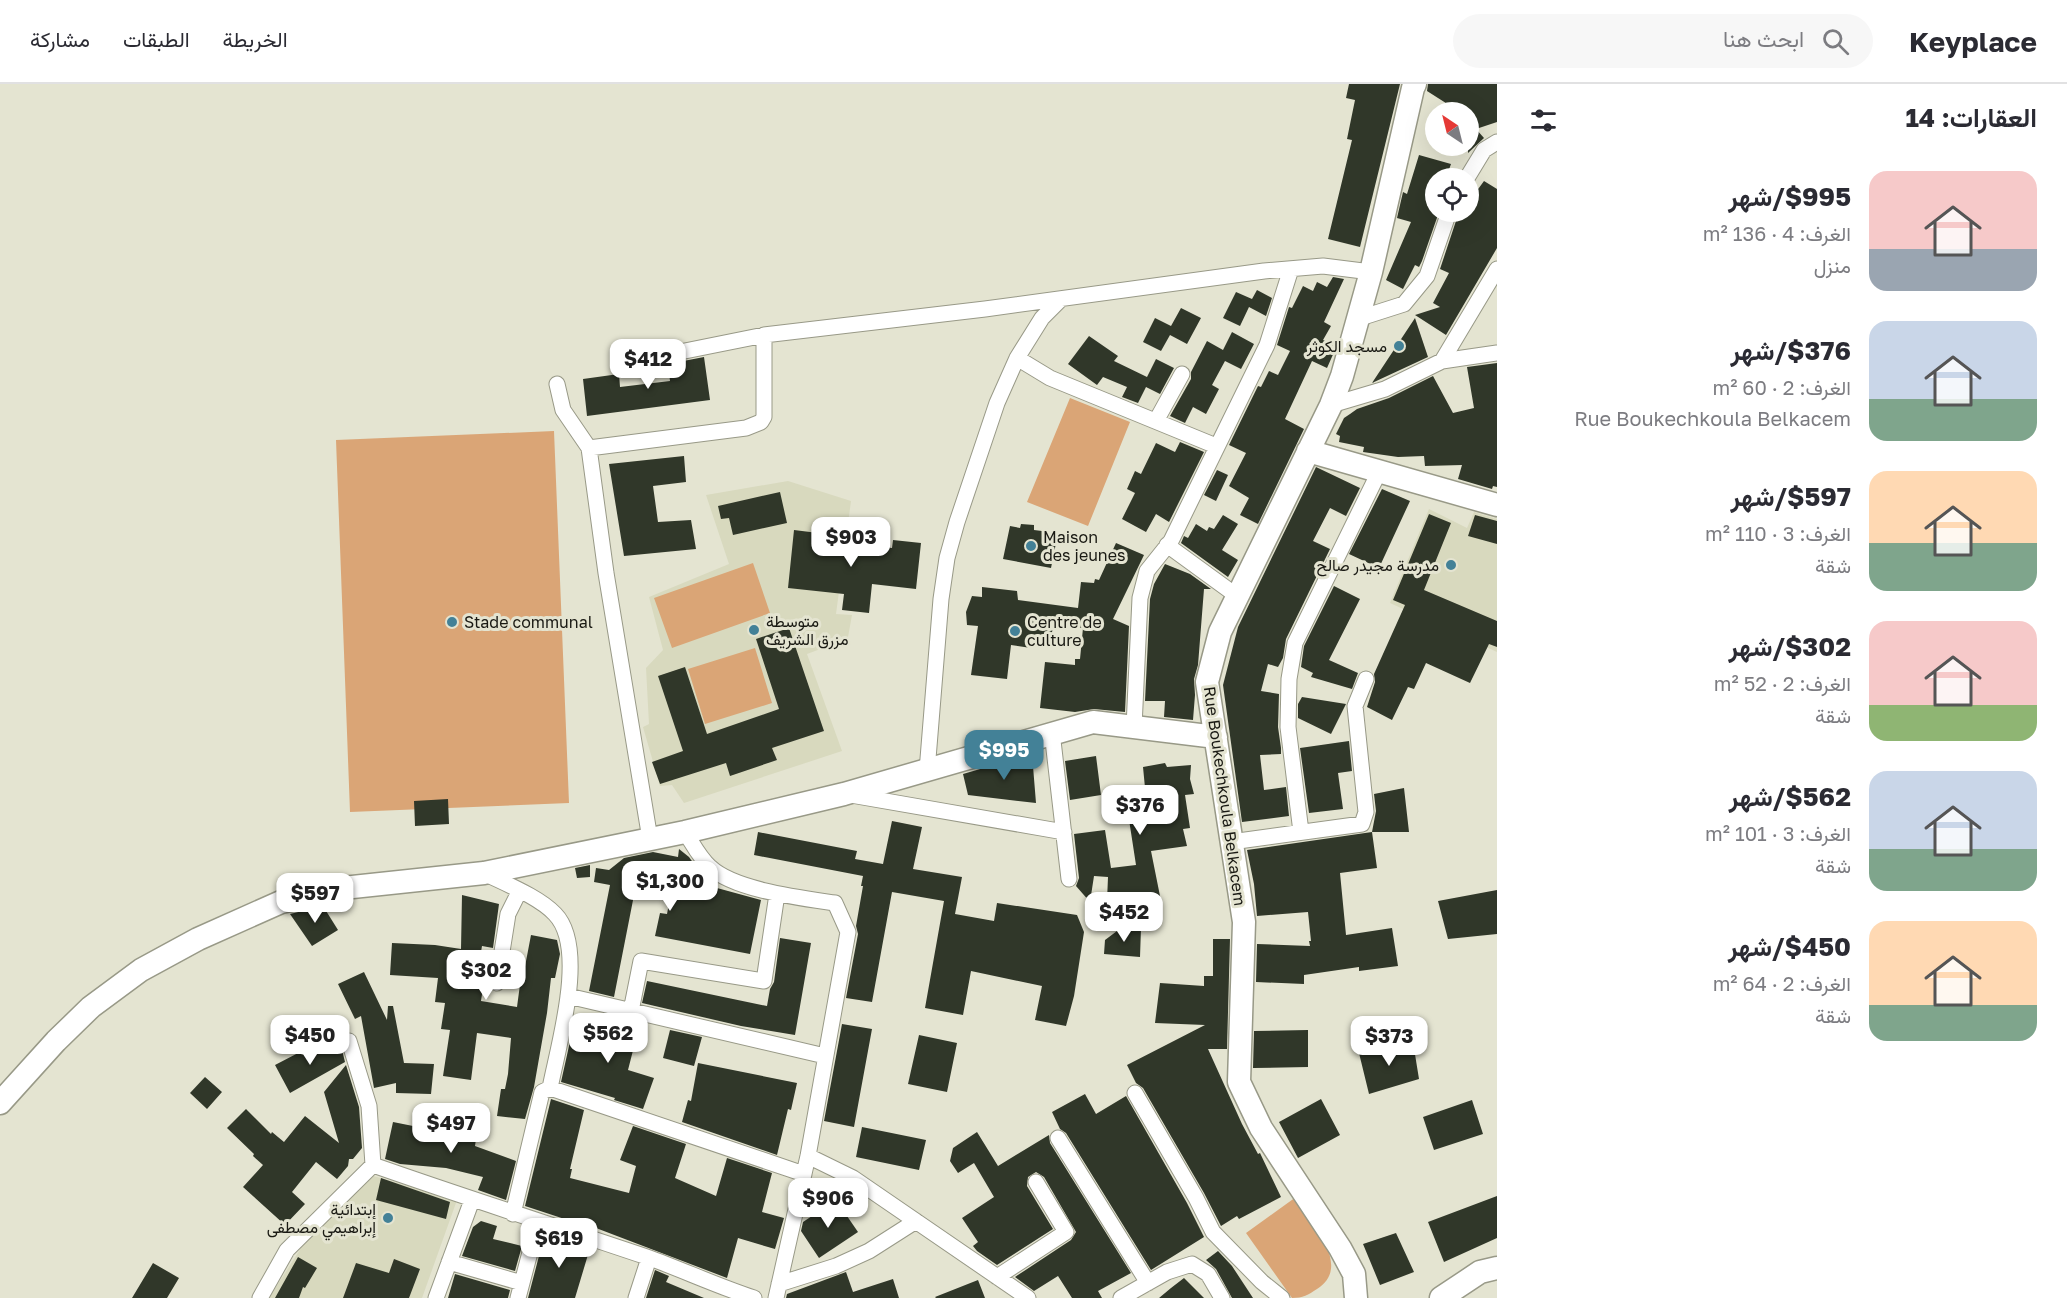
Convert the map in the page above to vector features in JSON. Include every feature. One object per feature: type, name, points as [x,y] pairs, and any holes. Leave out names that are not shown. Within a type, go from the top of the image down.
[{"type":"street","name":"Rue Boukechkoula Belkacem","points":[[1356,1298],[1354,1274],[1340,1248],[1261,1128],[1239,1082],[1244,922],[1207,682],[1220,633],[1342,376],[1371,272],[1415,84]]},
{"type":"street","points":[[1473,168],[1484,150],[1497,142]]},
{"type":"street","points":[[1357,319],[1404,304],[1427,276],[1446,222]]},
{"type":"street","points":[[655,357],[764,335],[1292,269],[1323,266],[1371,272]]},
{"type":"street","points":[[1134,727],[1140,598],[1147,571],[1167,545],[1266,345],[1292,269]]},
{"type":"street","points":[[1442,361],[1497,269]]},
{"type":"street","points":[[927,771],[936,648],[947,558],[997,403],[1017,358],[1042,318],[1061,298]]},
{"type":"street","points":[[589,448],[746,428],[761,422],[764,417],[764,335]]},
{"type":"street","points":[[1330,405],[1385,388],[1442,361],[1497,352]]},
{"type":"street","points":[[1017,358],[1050,378],[1216,446]]},
{"type":"street","points":[[1156,421],[1182,374]]},
{"type":"street","points":[[557,384],[563,410],[589,448],[606,573],[650,840]]},
{"type":"street","points":[[1308,451],[1497,505]]},
{"type":"street","points":[[1301,832],[1288,727],[1289,679],[1294,643],[1379,472]]},
{"type":"street","points":[[1167,545],[1238,597]]},
{"type":"street","points":[[1231,842],[1362,824],[1366,812],[1354,706],[1366,679]]},
{"type":"street","points":[[0,1103],[56,1041],[91,1007],[141,970],[198,939],[281,902],[343,888],[484,873],[650,840],[844,794],[1093,722],[1215,736]]},
{"type":"street","points":[[1052,732],[1069,879]]},
{"type":"street","points":[[844,794],[1064,832]]},
{"type":"street","points":[[685,832],[700,856],[711,868],[727,878],[777,894],[835,903],[848,932],[808,1156],[777,1291]]},
{"type":"street","points":[[484,873],[544,904],[557,915],[571,949],[568,996],[550,1088]]},
{"type":"street","points":[[497,983],[508,914],[519,891]]},
{"type":"street","points":[[631,1011],[640,962],[764,981],[777,894]]},
{"type":"street","points":[[568,996],[825,1056]]},
{"type":"street","points":[[260,1298],[287,1250],[373,1165],[369,1106],[349,1041]]},
{"type":"street","points":[[513,1214],[542,1092],[550,1088],[804,1174]]},
{"type":"street","points":[[1135,1093],[1196,1198],[1213,1232],[1262,1282],[1282,1298]]},
{"type":"street","points":[[1058,1138],[1148,1283]]},
{"type":"street","points":[[808,1156],[853,1178],[1028,1298]]},
{"type":"street","points":[[373,1165],[649,1258],[754,1298]]},
{"type":"street","points":[[997,1277],[1066,1232],[1036,1182]]},
{"type":"street","points":[[436,1298],[472,1200]]},
{"type":"street","points":[[777,1291],[869,1251],[915,1221]]},
{"type":"street","points":[[449,1262],[520,1291],[538,1222]]},
{"type":"street","points":[[636,1298],[649,1258]]},
{"type":"street","points":[[1121,1298],[1167,1272],[1192,1264],[1208,1274],[1222,1298]]},
{"type":"street","points":[[1441,1298],[1480,1272],[1497,1268]]},
{"type":"shaded area","points":[[1070,398],[1130,422],[1088,526],[1027,502]]},
{"type":"shaded area","name":"Stade communal","points":[[554,431],[569,803],[350,812],[336,440]]},
{"type":"shaded area","name":"متوسطة مزرق الشريف","points":[[788,481],[851,501],[836,614],[852,615],[846,648],[831,645],[807,654],[842,751],[684,803],[672,785],[660,786],[643,727],[649,724],[646,668],[663,650],[649,597],[729,564],[706,495]]},
{"type":"shaded area","name":"مدرسة مجيدر صالح","points":[[1429,509],[1467,528],[1474,512],[1497,519],[1497,652],[1390,603]]},
{"type":"shaded area","points":[[753,563],[770,613],[672,648],[654,598]]},
{"type":"shaded area","points":[[755,648],[772,703],[705,724],[688,669]]},
{"type":"shaded area","name":"إبتدائية إبراهيمي مصطفى","points":[[370,1175],[457,1200],[422,1298],[269,1298],[308,1237]]},
{"type":"shaded area","points":[[1296,1197],[1326,1244],[1331,1269],[1327,1280],[1317,1289],[1305,1296],[1292,1298],[1246,1233]]},
{"type":"building","points":[[1349,84],[1400,84],[1360,247],[1328,239],[1352,140],[1347,139],[1355,100],[1346,98]]},
{"type":"building","points":[[1428,84],[1497,84],[1497,122],[1479,128],[1479,102],[1444,102],[1427,91]]},
{"type":"building","points":[[1479,132],[1484,138],[1479,143]]},
{"type":"building","points":[[1419,155],[1451,164],[1450,168],[1425,168],[1425,222],[1436,222],[1422,261],[1419,267],[1415,265],[1403,289],[1386,280],[1411,222],[1397,218],[1403,192],[1407,194]]},
{"type":"building","points":[[1484,181],[1497,189],[1497,248],[1446,335],[1415,315],[1440,307],[1433,303],[1449,273],[1440,269],[1456,222],[1479,222],[1479,188]]},
{"type":"building","points":[[1333,277],[1344,279],[1324,322],[1331,326],[1323,340],[1336,346],[1335,350],[1327,368],[1312,361],[1285,419],[1304,429],[1258,524],[1240,515],[1249,498],[1229,486],[1246,453],[1229,445],[1258,386],[1261,387],[1269,371],[1278,375],[1290,351],[1277,345],[1289,307],[1292,308],[1303,286],[1313,291],[1317,282],[1327,287]]},
{"type":"building","points":[[1257,290],[1272,298],[1266,316],[1249,307],[1240,326],[1223,318],[1236,292],[1252,299]]},
{"type":"building","points":[[1181,308],[1201,318],[1187,344],[1170,335],[1161,351],[1143,342],[1155,318],[1171,326]]},
{"type":"building","points":[[1415,318],[1428,357],[1372,383]]},
{"type":"building","points":[[1232,332],[1254,344],[1241,369],[1225,361],[1212,385],[1219,389],[1206,414],[1193,407],[1185,423],[1170,416],[1191,379],[1191,372],[1207,341],[1223,350]]},
{"type":"building","points":[[1089,336],[1118,356],[1114,361],[1147,377],[1156,359],[1174,368],[1160,394],[1146,387],[1138,403],[1122,397],[1127,387],[1103,377],[1097,385],[1068,364]]},
{"type":"building","points":[[704,357],[710,400],[587,416],[583,379],[619,374],[620,387],[670,381],[668,364]]},
{"type":"building","points":[[1497,363],[1497,487],[1493,486],[1492,489],[1458,479],[1462,465],[1425,466],[1424,456],[1398,457],[1363,452],[1364,447],[1339,442],[1340,436],[1336,434],[1344,418],[1357,409],[1389,398],[1433,376],[1453,413],[1474,408],[1467,367]]},
{"type":"building","points":[[1180,442],[1204,452],[1169,522],[1156,514],[1146,532],[1122,519],[1135,493],[1127,489],[1135,471],[1141,474],[1156,443],[1175,452]]},
{"type":"building","points":[[684,456],[686,482],[653,486],[658,522],[691,520],[696,549],[624,556],[609,464]]},
{"type":"building","points":[[1316,467],[1360,488],[1346,516],[1330,508],[1313,541],[1330,549],[1286,639],[1283,658],[1278,667],[1268,664],[1261,691],[1279,694],[1278,727],[1281,748],[1281,754],[1260,755],[1264,790],[1286,787],[1289,816],[1242,822],[1223,685],[1238,627]]},
{"type":"building","points":[[1217,470],[1228,475],[1216,501],[1204,495]]},
{"type":"building","points":[[1382,489],[1410,501],[1379,568],[1349,554]]},
{"type":"building","points":[[780,492],[787,523],[733,535],[729,518],[721,519],[718,506]]},
{"type":"building","points":[[1429,514],[1451,523],[1424,590],[1497,621],[1497,647],[1489,644],[1470,683],[1426,663],[1414,689],[1408,687],[1392,720],[1367,707],[1375,682],[1374,674],[1405,605],[1393,600]]},
{"type":"building","points":[[1223,515],[1238,524],[1222,550],[1238,560],[1228,577],[1181,543],[1184,536],[1188,538],[1196,524],[1207,531],[1209,527],[1214,529]]},
{"type":"building","points":[[1475,515],[1497,521],[1497,544],[1468,536]]},
{"type":"building","name":"Maison des jeunes","points":[[1021,524],[1034,525],[1034,530],[1058,533],[1051,568],[1003,559],[1010,526],[1020,528]]},
{"type":"building","points":[[794,530],[826,534],[825,541],[892,548],[893,540],[921,543],[916,589],[872,584],[869,613],[842,610],[844,594],[788,588]]},
{"type":"building","points":[[1116,543],[1144,555],[1113,619],[1129,626],[1125,712],[1094,709],[1075,712],[1040,708],[1045,662],[1075,665],[1075,659],[1080,659],[1083,628],[1054,624],[1051,636],[1035,635],[1031,648],[1011,645],[1007,679],[971,675],[978,626],[967,625],[966,612],[972,596],[982,597],[982,587],[1017,591],[1018,600],[1078,608],[1081,582],[1094,583],[1095,579],[1099,580]]},
{"type":"building","points":[[1165,564],[1190,574],[1211,589],[1204,589],[1198,665],[1194,679],[1193,720],[1164,717],[1165,701],[1145,701],[1150,599],[1154,584]]},
{"type":"building","points":[[1334,586],[1360,599],[1329,660],[1358,673],[1352,689],[1311,677],[1313,673],[1301,667],[1304,646]]},
{"type":"building","points":[[789,628],[824,731],[772,748],[777,760],[730,776],[726,763],[660,784],[652,762],[683,751],[658,676],[685,667],[707,734],[779,709],[756,639]]},
{"type":"building","points":[[1302,697],[1346,704],[1331,734],[1298,718],[1298,704]]},
{"type":"building","points":[[1349,741],[1352,771],[1338,773],[1343,809],[1309,813],[1300,748]]},
{"type":"building","points":[[1032,754],[1036,803],[968,795],[963,774]]},
{"type":"building","points":[[1096,756],[1101,795],[1070,800],[1065,761]]},
{"type":"building","points":[[1165,763],[1167,767],[1191,765],[1190,779],[1194,794],[1185,795],[1190,828],[1183,829],[1187,846],[1151,851],[1160,896],[1107,901],[1108,877],[1094,876],[1090,902],[1076,886],[1079,878],[1074,834],[1105,830],[1111,868],[1136,865],[1126,800],[1146,798],[1143,767]]},
{"type":"building","points":[[1404,788],[1409,832],[1372,832],[1376,811],[1374,794]]},
{"type":"building","points":[[448,799],[449,824],[415,826],[414,801]]},
{"type":"building","points":[[892,821],[922,827],[913,869],[962,877],[955,914],[994,921],[997,903],[1077,915],[1084,932],[1074,996],[1066,1026],[1035,1020],[1042,986],[971,971],[963,1015],[925,1008],[944,901],[892,892],[872,1002],[846,998],[858,934],[856,926],[863,876],[754,855],[758,832],[857,851],[855,859],[883,864]]},
{"type":"building","points":[[1372,832],[1377,868],[1340,873],[1346,935],[1392,928],[1398,966],[1359,971],[1359,967],[1304,975],[1304,984],[1256,982],[1257,944],[1310,946],[1309,941],[1311,941],[1308,912],[1257,916],[1254,884],[1247,850]]},
{"type":"building","points":[[679,849],[689,857],[694,864],[693,868],[717,888],[761,900],[750,954],[655,936],[660,913],[667,914],[672,888],[643,883],[641,892],[635,890],[614,997],[589,991],[610,885],[594,882],[596,868],[609,870],[624,858],[653,852],[678,857]]},
{"type":"building","points":[[590,865],[590,877],[577,878],[575,868]]},
{"type":"building","points":[[1497,890],[1497,934],[1448,939],[1438,901]]},
{"type":"building","points":[[462,895],[499,904],[493,948],[482,946],[478,970],[487,975],[481,1001],[517,1007],[531,935],[557,940],[560,954],[555,978],[551,978],[534,1087],[525,1119],[497,1116],[501,1089],[505,1089],[508,1074],[511,1038],[477,1033],[471,1080],[443,1076],[450,1030],[441,1029],[445,1003],[435,1002],[438,978],[390,975],[392,943],[461,949]]},
{"type":"building","points":[[323,906],[338,930],[312,946],[290,914]]},
{"type":"building","points":[[1121,928],[1141,928],[1140,957],[1104,954],[1105,940]]},
{"type":"building","points":[[780,938],[811,943],[795,1035],[741,1026],[642,1003],[647,981],[767,1006],[770,989],[774,982]]},
{"type":"building","points":[[1213,939],[1230,939],[1227,1049],[1208,1049],[1242,1124],[1258,1154],[1260,1153],[1281,1197],[1239,1219],[1237,1216],[1221,1226],[1143,1088],[1136,1083],[1127,1065],[1205,1025],[1155,1023],[1160,983],[1204,986],[1204,976],[1213,976]]},
{"type":"building","points":[[364,972],[387,1020],[388,1006],[393,1006],[404,1063],[434,1064],[431,1094],[396,1093],[396,1083],[374,1088],[361,1016],[355,1019],[338,984]]},
{"type":"building","points":[[607,1015],[640,1023],[628,1070],[654,1078],[643,1109],[561,1082],[571,1037],[599,1045]]},
{"type":"building","points":[[842,1024],[872,1029],[854,1127],[824,1121]]},
{"type":"building","points":[[670,1030],[702,1037],[694,1066],[663,1058]]},
{"type":"building","points":[[1308,1030],[1308,1067],[1253,1068],[1254,1031]]},
{"type":"building","points":[[919,1035],[957,1043],[947,1092],[908,1084]]},
{"type":"building","points":[[340,1042],[345,1062],[290,1093],[275,1065],[300,1052],[302,1055]]},
{"type":"building","points":[[1413,1042],[1419,1079],[1369,1094],[1359,1053]]},
{"type":"building","points":[[698,1063],[797,1083],[777,1155],[682,1122],[688,1100],[691,1101]]},
{"type":"building","points":[[346,1065],[359,1107],[362,1148],[353,1159],[349,1159],[348,1166],[337,1179],[316,1162],[292,1192],[305,1204],[285,1225],[243,1187],[263,1165],[227,1128],[246,1109],[271,1134],[272,1132],[284,1142],[305,1116],[339,1143],[324,1092]]},
{"type":"building","points":[[205,1077],[222,1092],[207,1109],[190,1093]]},
{"type":"building","points":[[1085,1094],[1096,1114],[1126,1096],[1204,1237],[1151,1270],[1066,1133],[1060,1129],[1052,1112]]},
{"type":"building","points":[[551,1099],[584,1110],[570,1169],[572,1169],[570,1178],[629,1193],[636,1166],[620,1160],[633,1126],[686,1144],[675,1178],[716,1196],[727,1158],[772,1173],[762,1212],[784,1218],[775,1249],[738,1238],[727,1278],[596,1228],[525,1206]]},
{"type":"building","points":[[1321,1099],[1340,1135],[1298,1158],[1279,1122]]},
{"type":"building","points":[[1472,1100],[1483,1134],[1434,1150],[1423,1117]]},
{"type":"building","points":[[393,1122],[418,1127],[463,1128],[464,1123],[478,1125],[475,1146],[516,1161],[506,1200],[478,1190],[483,1177],[446,1168],[400,1164],[385,1159]]},
{"type":"building","points":[[862,1127],[926,1140],[919,1170],[856,1157]]},
{"type":"building","points":[[977,1132],[998,1166],[1049,1135],[1050,1143],[1131,1273],[1098,1291],[1102,1298],[1072,1298],[1058,1276],[1034,1291],[1015,1277],[1071,1240],[1076,1232],[1044,1177],[1036,1172],[1028,1177],[1027,1186],[1053,1229],[997,1265],[977,1251],[973,1246],[978,1242],[962,1218],[994,1197],[974,1163],[958,1173],[950,1161],[953,1148]]},
{"type":"building","points":[[381,1178],[450,1202],[446,1219],[376,1200]]},
{"type":"building","points":[[1497,1196],[1497,1238],[1444,1262],[1428,1222]]},
{"type":"building","points":[[836,1200],[858,1232],[819,1258],[801,1231],[803,1222]]},
{"type":"building","points":[[481,1221],[497,1226],[493,1239],[522,1246],[515,1271],[462,1256],[473,1227]]},
{"type":"building","points":[[545,1233],[590,1248],[575,1298],[528,1298]]},
{"type":"building","points":[[1396,1233],[1414,1272],[1380,1285],[1363,1244]]},
{"type":"building","points":[[1218,1251],[1232,1266],[1253,1298],[1232,1298],[1216,1269],[1206,1260]]},
{"type":"building","points":[[298,1257],[317,1268],[305,1288],[303,1287],[299,1298],[275,1298]]},
{"type":"building","points":[[394,1259],[420,1269],[409,1298],[343,1298],[356,1263],[389,1273]]},
{"type":"building","points":[[153,1263],[179,1278],[167,1298],[132,1298]]},
{"type":"building","points":[[655,1270],[669,1276],[666,1282],[704,1298],[646,1298]]},
{"type":"building","points":[[846,1272],[853,1292],[893,1279],[899,1298],[786,1298],[787,1294]]},
{"type":"building","points":[[455,1274],[510,1290],[508,1298],[448,1298]]},
{"type":"building","points":[[1184,1278],[1204,1298],[1159,1298],[1171,1288]]},
{"type":"building","points":[[978,1280],[985,1298],[935,1297]]},
{"type":"place","name":"مسجد الكوثر","points":[[1399,346]]},
{"type":"place","name":"Maison des jeunes","points":[[1031,546]]},
{"type":"place","name":"مدرسة مجيدر صالح","points":[[1451,565]]},
{"type":"place","name":"Stade communal","points":[[452,622]]},
{"type":"place","name":"متوسطة مزرق الشريف","points":[[754,630]]},
{"type":"place","name":"Centre de culture","points":[[1015,631]]},
{"type":"place","name":"إبتدائية إبراهيمي مصطفى","points":[[388,1218]]}]
